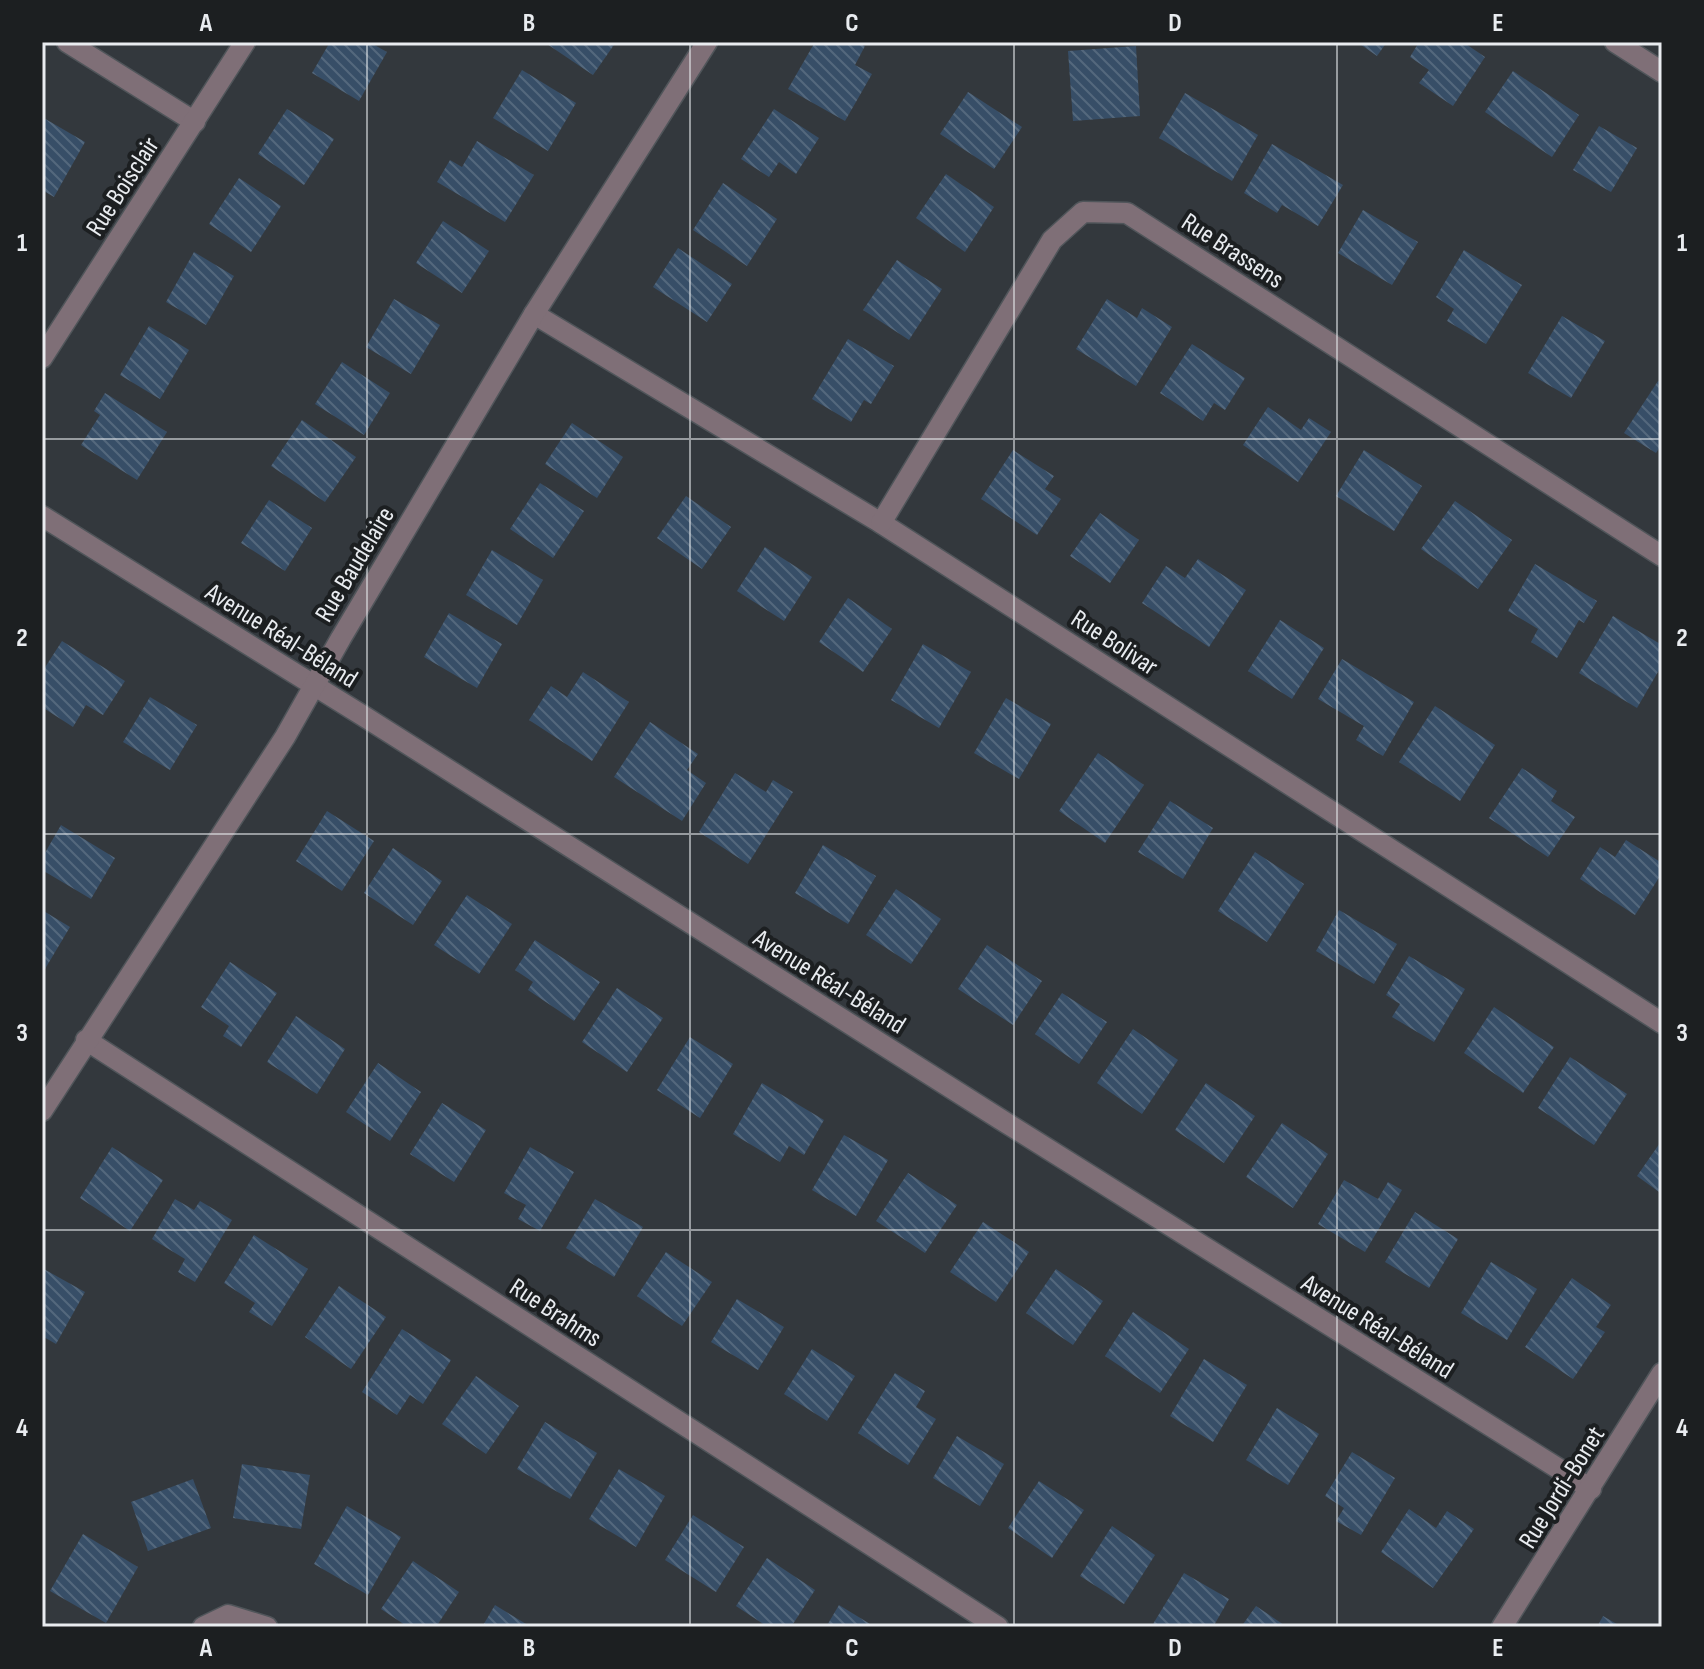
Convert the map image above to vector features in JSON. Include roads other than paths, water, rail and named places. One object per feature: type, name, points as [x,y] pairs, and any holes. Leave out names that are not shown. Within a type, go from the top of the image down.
[{"type":"street","points":[[67,42],[195,122]]},
{"type":"street","name":"Rue Boisclair","points":[[42,358],[245,42]]},
{"type":"street","name":"Rue Baudelaire","points":[[42,1111],[285,737],[534,314],[707,42]]},
{"type":"street","points":[[1615,42],[1662,72]]},
{"type":"street","name":"Rue Brassens","points":[[881,523],[1052,240],[1083,212],[1127,213],[1662,556]]},
{"type":"street","name":"Rue Bolivar","points":[[534,314],[881,523],[1662,1023]]},
{"type":"street","name":"Avenue Réal-Béland","points":[[42,516],[1591,1489]]},
{"type":"street","name":"Rue Brahms","points":[[86,1040],[998,1627]]},
{"type":"street","name":"Rue Jordi-Bonet","points":[[1502,1627],[1662,1373]]},
{"type":"street","points":[[203,1627],[228,1615],[267,1627]]}]
